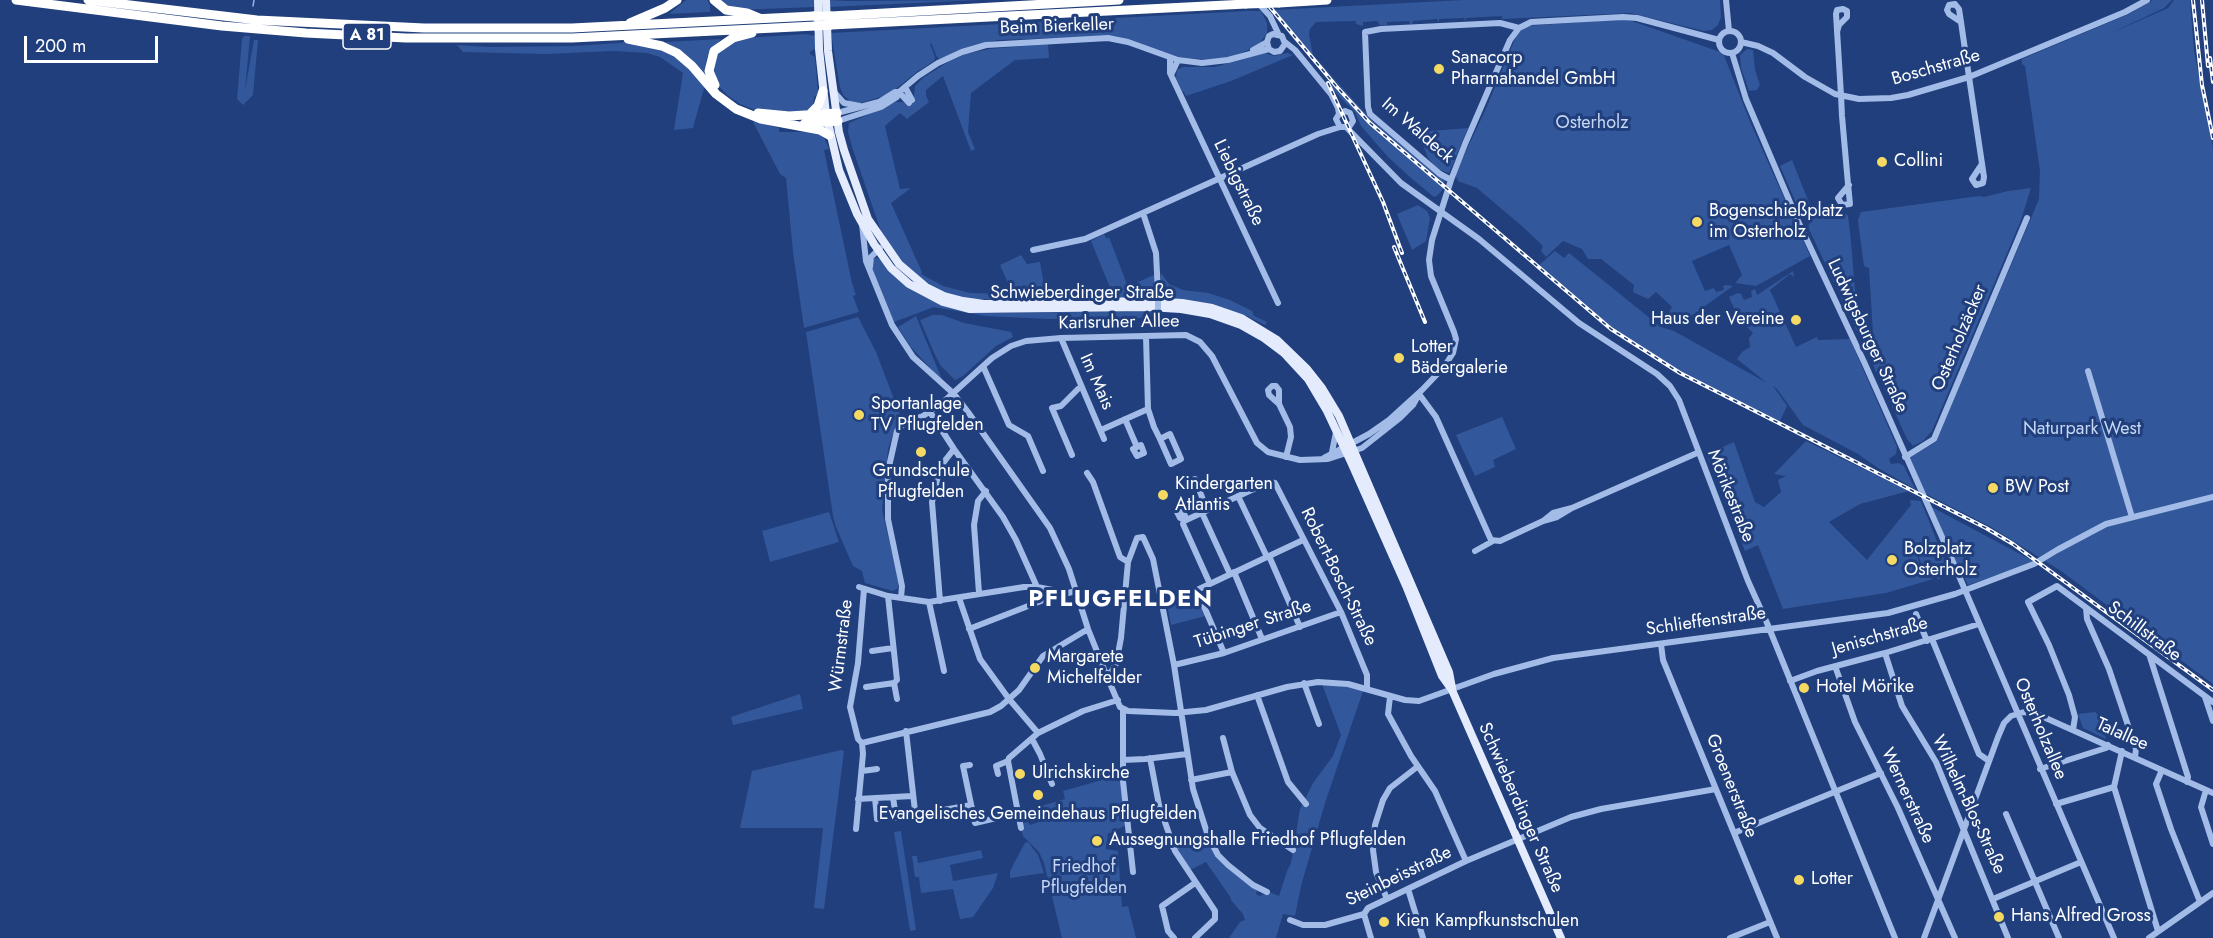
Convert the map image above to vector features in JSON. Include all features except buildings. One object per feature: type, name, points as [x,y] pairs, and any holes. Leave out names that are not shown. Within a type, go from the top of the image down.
[{"type":"highway","name":"A 81","points":[[16,0],[157,19],[428,38],[522,39],[768,28],[815,21],[1119,0]]},
{"type":"highway","name":"A 81","points":[[88,0],[253,24],[458,29],[761,19],[815,21]]},
{"type":"highway","name":"A 81","points":[[625,25],[665,8],[677,0]]},
{"type":"highway","name":"A 81","points":[[714,0],[726,10],[747,13],[761,19]]},
{"type":"highway","name":"A 81","points":[[831,20],[1327,0]]},
{"type":"highway","name":"A 81","points":[[768,28],[733,38],[719,46],[709,64],[713,83],[732,102],[753,112],[826,118]]},
{"type":"highway","name":"A 81","points":[[617,36],[662,46],[677,53],[692,66],[716,94],[736,109],[761,119],[820,130],[829,135]]},
{"type":"highway","points":[[809,115],[819,106],[828,90]]},
{"type":"highway","points":[[826,118],[837,117]]},
{"type":"highway","name":"A 81","points":[[796,125],[826,118]]},
{"type":"main road","points":[[818,0],[828,90]]},
{"type":"main road","points":[[826,0],[828,90]]},
{"type":"main road","name":"Schwieberdinger Straße","points":[[828,90],[852,177],[868,219],[899,264],[915,279],[938,293],[963,301],[984,304],[1171,302],[1212,308],[1241,318],[1277,340],[1307,369],[1333,406],[1358,479],[1368,491],[1371,508],[1451,677],[1452,690],[1562,938]]},
{"type":"main road","name":"Schwieberdinger Straße","points":[[828,90],[826,118],[829,135],[843,183],[862,224],[891,268],[909,284],[929,296],[955,306],[983,309],[1171,308],[1210,314],[1232,321],[1264,338],[1293,363],[1316,391],[1349,449],[1431,638]]},
{"type":"street","points":[[1256,0],[1268,14],[1282,36],[1284,45],[1278,52],[1268,46],[1270,35],[1268,14]]},
{"type":"street","points":[[1726,0],[1729,31]]},
{"type":"street","name":"Boschstraße","points":[[1741,42],[1773,53],[1820,87],[1841,95],[1859,99],[1900,96],[1969,77],[2125,12],[2147,0]]},
{"type":"street","name":"Im Waldeck","points":[[1519,28],[1500,23],[1365,32],[1370,114],[1450,183],[1510,40],[1519,28],[1531,22],[1623,17],[1636,18],[1719,40]]},
{"type":"street","points":[[1961,22],[1980,166]]},
{"type":"street","points":[[1729,31],[1739,35],[1741,42],[1739,48],[1732,53],[1721,49],[1719,40],[1729,31]]},
{"type":"street","points":[[1837,32],[1849,185]]},
{"type":"street","points":[[1270,35],[1278,33]]},
{"type":"street","name":"Beim Bierkeller","points":[[902,89],[938,63],[962,52],[986,45],[1108,38],[1128,42],[1178,60],[1214,63],[1268,46]]},
{"type":"street","name":"Mörikestraße","points":[[1284,45],[1297,53],[1350,113],[1353,117],[1347,126]]},
{"type":"street","name":"Ludwigsburger Straße","points":[[1732,53],[1740,83],[1771,159],[1939,531]]},
{"type":"street","name":"Liebigstraße","points":[[1170,58],[1171,75],[1278,303]]},
{"type":"street","points":[[1171,75],[1178,60]]},
{"type":"street","points":[[902,89],[910,101]]},
{"type":"street","points":[[837,117],[873,104],[902,89]]},
{"type":"street","points":[[837,117],[881,107],[897,97],[902,89]]},
{"type":"street","points":[[828,90],[844,103],[864,107]]},
{"type":"street","name":"Mörikestraße","points":[[1331,94],[1338,108],[1338,117],[1394,176],[1479,239],[1579,323],[1664,379],[1678,400],[1748,581],[1895,938]]},
{"type":"street","points":[[1318,134],[1345,111],[1350,113]]},
{"type":"street","points":[[1033,250],[1085,238],[1318,134],[1347,126]]},
{"type":"street","points":[[1320,460],[1332,452],[1349,449],[1376,429],[1419,394],[1449,361],[1455,345],[1454,332],[1433,283],[1429,267],[1432,240],[1450,183]]},
{"type":"street","points":[[1143,213],[1156,253],[1157,318]]},
{"type":"street","name":"Osterholzäcker","points":[[1905,457],[1934,439],[2026,218]]},
{"type":"street","points":[[862,224],[869,270],[887,314],[906,348],[926,370],[954,394],[1050,528],[1106,674],[1123,710],[1123,760],[1133,872]]},
{"type":"street","points":[[865,254],[883,242]]},
{"type":"street","points":[[869,270],[871,257],[876,248]]},
{"type":"street","name":"Karlsruher Allee","points":[[901,598],[902,586],[888,519],[889,459],[899,427],[905,422],[930,412],[954,394],[999,353],[1018,343],[1062,338],[1179,334],[1200,342],[1212,356],[1257,442],[1268,452],[1300,460],[1320,460],[1349,449]]},
{"type":"street","points":[[1146,336],[1148,409],[1160,439],[1171,464],[1181,459],[1170,434],[1160,439]]},
{"type":"street","name":"Im Mais","points":[[1062,338],[1104,439]]},
{"type":"street","points":[[983,366],[1009,425],[1028,436],[1043,471]]},
{"type":"street","points":[[2088,371],[2132,517]]},
{"type":"street","points":[[1072,455],[1056,410],[1081,386]]},
{"type":"street","points":[[1419,394],[1436,417],[1488,536],[1493,541]]},
{"type":"street","points":[[1279,404],[1290,427],[1291,437],[1286,457]]},
{"type":"street","points":[[1101,430],[1148,409]]},
{"type":"street","points":[[930,412],[954,449],[986,491],[1016,540],[1037,587]]},
{"type":"street","points":[[1125,419],[1137,447]]},
{"type":"street","points":[[1332,452],[1336,429]]},
{"type":"street","points":[[940,601],[932,502],[940,467],[954,449]]},
{"type":"street","points":[[1475,551],[1493,541],[1500,541],[1543,521],[1553,513],[1572,508],[1697,453]]},
{"type":"street","points":[[1087,472],[1093,482],[1120,557],[1128,562]]},
{"type":"street","points":[[1358,479],[1357,484],[1366,505],[1371,508]]},
{"type":"street","name":"Robert-Bosch-Straße","points":[[1238,496],[1272,482],[1277,486],[1341,612],[1367,675],[1367,688]]},
{"type":"street","points":[[1197,487],[1205,512],[1262,639]]},
{"type":"street","points":[[979,593],[974,525],[978,501],[986,491]]},
{"type":"street","points":[[1210,584],[1183,524],[1184,520],[1238,496],[1300,627]]},
{"type":"street","name":"Schlieffenstraße","points":[[1123,710],[1182,712],[1206,710],[1304,683],[1335,682],[1367,688],[1390,697],[1419,701],[1494,674],[1553,658],[1887,613],[1964,590],[2034,564],[2106,524],[2213,497]]},
{"type":"street","name":"Osterholzallee","points":[[1939,531],[2114,938]]},
{"type":"street","points":[[1106,674],[1111,672],[1116,664],[1121,638],[1128,562],[1135,543],[1140,537],[1145,539],[1152,559],[1174,665],[1191,780],[1208,836],[1218,855],[1262,891]]},
{"type":"street","points":[[1224,652],[1197,590],[1304,540]]},
{"type":"street","name":"Schillstraße","points":[[2073,730],[2075,717],[2069,695],[2049,645],[2028,602],[2057,586],[2213,702]]},
{"type":"street","points":[[897,699],[888,596],[929,602],[979,593],[1037,587],[1068,592],[1076,591]]},
{"type":"street","name":"Würmstraße","points":[[856,829],[862,771],[861,742],[851,714],[850,700],[858,663],[862,588],[888,596]]},
{"type":"street","points":[[969,629],[1041,601],[1046,589]]},
{"type":"street","points":[[959,598],[980,659],[1009,699],[1038,733]]},
{"type":"street","points":[[929,602],[944,671]]},
{"type":"street","points":[[2086,608],[2087,619],[2109,669],[2136,749],[2135,757]]},
{"type":"street","name":"Tübinger Straße","points":[[1174,665],[1224,652],[1341,612]]},
{"type":"street","points":[[1916,614],[1930,640],[1979,754],[1989,761]]},
{"type":"street","name":"Jenischstraße","points":[[1790,681],[1979,624]]},
{"type":"street","points":[[861,742],[990,712],[1019,690],[1043,656],[1088,629]]},
{"type":"street","name":"Groenerstraße","points":[[1661,644],[1663,660],[1777,938]]},
{"type":"street","points":[[872,651],[893,648]]},
{"type":"street","name":"Wilhelm-Blos-Straße","points":[[1885,653],[1902,706],[1935,762],[1994,899],[2008,938]]},
{"type":"street","points":[[2150,657],[2188,777],[2187,782]]},
{"type":"street","name":"Wernerstraße","points":[[1835,666],[1855,722],[1881,773],[1954,938]]},
{"type":"street","points":[[866,687],[894,682]]},
{"type":"street","points":[[1304,683],[1319,724]]},
{"type":"street","points":[[1257,695],[1288,782],[1306,804]]},
{"type":"street","points":[[2205,696],[2213,721]]},
{"type":"street","points":[[1390,697],[1388,714],[1417,767],[1435,791],[1466,861]]},
{"type":"street","points":[[998,774],[996,765],[1008,761],[1038,733],[1083,711],[1118,700]]},
{"type":"street","points":[[1924,938],[2004,723],[2017,713]]},
{"type":"street","name":"Talallee","points":[[2017,713],[2033,713],[2122,751],[2213,794]]},
{"type":"street","points":[[906,731],[915,811],[918,814],[971,806]]},
{"type":"street","points":[[1222,738],[1232,772],[1250,815],[1260,828],[1293,850]]},
{"type":"street","points":[[1032,739],[1052,784]]},
{"type":"street","points":[[2040,769],[2106,748],[2108,745]]},
{"type":"street","points":[[2122,751],[2114,787],[2158,931]]},
{"type":"street","points":[[1123,760],[1187,754]]},
{"type":"street","points":[[1150,758],[1159,805],[1173,848],[1216,915],[1211,924],[1195,938]]},
{"type":"street","points":[[1008,761],[1021,828]]},
{"type":"street","points":[[970,765],[963,766],[975,823],[1009,815]]},
{"type":"street","points":[[1387,899],[1376,872],[1373,850],[1375,825],[1383,800],[1390,788],[1417,767]]},
{"type":"street","points":[[862,771],[877,769]]},
{"type":"street","points":[[2162,770],[2156,784],[2200,902]]},
{"type":"street","points":[[1191,780],[1232,772]]},
{"type":"street","points":[[1734,833],[1881,773]]},
{"type":"street","points":[[2056,804],[2114,787]]},
{"type":"street","name":"Steinbeisstraße","points":[[1290,920],[1303,925],[1326,925],[1364,914],[1368,908],[1466,861],[1581,814],[1716,789]]},
{"type":"street","points":[[2206,790],[2201,807],[2213,844]]},
{"type":"street","points":[[858,799],[912,796]]},
{"type":"street","points":[[893,797],[896,819]]},
{"type":"street","points":[[875,798],[877,819]]},
{"type":"street","points":[[2006,814],[2059,938]]},
{"type":"street","points":[[1173,848],[1208,836]]},
{"type":"street","points":[[1994,899],[2081,862]]},
{"type":"street","points":[[1174,938],[1168,930],[1162,906],[1196,883]]},
{"type":"street","points":[[1408,889],[1423,938]]},
{"type":"street","points":[[2151,937],[2213,894]]},
{"type":"street","points":[[1364,914],[1371,938]]},
{"type":"street","points":[[1730,938],[1770,922]]},
{"type":"green space","points":[[686,0],[707,0],[710,12],[669,14]]},
{"type":"green space","points":[[717,0],[816,0],[816,7],[735,10]]},
{"type":"green space","points":[[830,0],[846,1],[979,0],[830,7]]},
{"type":"green space","points":[[1463,0],[1720,0],[1721,17],[1718,25],[1712,30],[1704,31],[1630,13],[1502,19],[1502,16],[1466,18],[1466,21],[1464,18],[1439,19],[1439,23],[1437,19],[1413,21],[1412,24],[1409,21],[1387,22],[1387,25],[1380,25],[1377,21],[1363,22],[1363,26],[1356,24],[1356,21],[1316,22],[1310,29],[1309,35],[1313,55],[1365,113],[1445,180],[1443,185],[1366,116],[1273,10]]},
{"type":"green space","name":"Naturpark West","points":[[2153,0],[2172,0],[2164,8],[2109,34],[2168,8],[2174,0],[2190,0],[2194,51],[2213,148],[2213,684],[2061,571],[1991,527],[1926,494],[1909,457],[1936,442],[2039,199],[2040,171],[2025,66],[2022,64],[2022,59],[2129,14]]},
{"type":"green space","points":[[1261,11],[1267,23],[1267,33],[1258,46],[1231,57],[1208,60],[1179,57],[1115,36],[998,40],[971,46],[940,59],[931,43],[934,61],[888,95],[860,103],[848,102],[849,100],[843,95],[831,33]]},
{"type":"green space","name":"Osterholz","points":[[1626,19],[1723,53],[1751,124],[1810,256],[1756,286],[1735,283],[1742,275],[1729,245],[1692,261],[1705,291],[1714,288],[1716,292],[1724,290],[1723,286],[1733,286],[1691,316],[1678,313],[1675,320],[1668,321],[1666,318],[1672,307],[1656,292],[1648,299],[1633,292],[1634,285],[1601,259],[1588,259],[1582,249],[1563,241],[1546,257],[1541,251],[1543,246],[1523,227],[1477,188],[1458,181],[1455,174],[1485,111],[1517,34],[1526,26]]},
{"type":"green space","points":[[806,34],[816,36],[815,49],[810,54],[815,57],[818,93],[814,97],[811,110],[798,113],[755,110],[727,95],[716,83],[712,73],[715,56],[726,45],[744,38]]},
{"type":"green space","points":[[244,36],[250,36],[245,90],[254,40],[258,40],[253,95],[243,105],[237,99]]},
{"type":"green space","points":[[721,39],[707,57],[704,72],[683,52],[665,42]]},
{"type":"green space","points":[[633,40],[662,46],[706,81],[693,128],[674,130],[683,73],[660,57],[647,53],[614,51],[545,54],[463,52],[457,45],[572,46]]},
{"type":"green space","points":[[1048,44],[1049,58],[1015,60],[971,93],[968,132],[975,149],[971,151],[943,76],[926,90],[929,102],[907,119],[900,113],[885,126],[900,189],[911,188],[891,203],[921,274],[943,286],[970,293],[1013,294],[1000,265],[1021,255],[1027,264],[1040,262],[1045,291],[1024,293],[1111,290],[1091,241],[1104,234],[1107,239],[1109,237],[1128,287],[1137,290],[1138,282],[1156,274],[1155,299],[969,299],[948,294],[919,278],[904,265],[882,234],[853,150],[848,132],[849,123],[896,102],[903,102],[907,105],[914,96],[915,86],[924,77],[966,54],[989,49]]},
{"type":"green space","points":[[1747,49],[1753,50],[1755,70],[1760,85],[1757,90],[1749,91],[1741,68],[1740,55]]},
{"type":"green space","points":[[1265,53],[1274,56],[1287,53],[1293,55],[1231,81],[1186,96],[1176,78],[1177,70],[1183,67],[1215,67]]},
{"type":"green space","points":[[1325,78],[1376,131],[1444,188],[1437,196],[1434,197],[1388,157],[1361,126],[1355,112],[1332,89]]},
{"type":"green space","points":[[753,122],[779,128],[779,132],[815,132],[824,137],[829,149],[824,150],[856,295],[853,296],[859,312],[804,328],[793,252],[786,178],[780,174]]},
{"type":"green space","points":[[1468,128],[1449,173],[1437,169],[1428,158],[1418,132]]},
{"type":"green space","points":[[1792,160],[1814,215],[1803,219],[1780,166]]},
{"type":"green space","points":[[2031,188],[2021,220],[1932,431],[1923,441],[1913,446],[1907,439],[1880,380],[1884,376],[1882,372],[1876,372],[1873,365],[1869,268],[1864,266],[1858,220],[1861,212],[1984,197]]},
{"type":"green space","points":[[1418,205],[1427,211],[1430,218],[1426,241],[1412,250],[1397,214]]},
{"type":"green space","points":[[1846,214],[1850,231],[1859,336],[1808,227],[1811,220],[1815,218]]},
{"type":"green space","points":[[1555,251],[1564,258],[1569,253],[1661,327],[1674,331],[1767,383],[1737,359],[1750,347],[1749,338],[1753,333],[1739,319],[1729,297],[1738,293],[1744,300],[1752,297],[1751,291],[1755,289],[1757,295],[1793,271],[1794,277],[1790,274],[1770,290],[1796,347],[1817,337],[1818,340],[1850,339],[1897,447],[1896,454],[1889,459],[1891,464],[1899,463],[1904,466],[1915,489],[1858,454],[1803,425],[1773,386],[1787,406],[1779,423],[1697,382],[1633,345],[1590,313],[1537,267]]},
{"type":"green space","points":[[874,258],[878,258],[913,290],[957,310],[994,313],[1155,311],[1155,318],[1049,319],[985,316],[934,307],[894,322],[872,268]]},
{"type":"green space","points":[[1161,273],[1169,284],[1183,290],[1208,293],[1230,300],[1267,322],[1265,325],[1247,316],[1161,299]]},
{"type":"green space","points":[[933,315],[942,315],[964,323],[1011,332],[1013,337],[996,346],[963,376],[955,380],[941,366],[920,320]]},
{"type":"green space","points":[[916,316],[943,382],[910,346],[898,327]]},
{"type":"green space","name":"Sportanlage TV Pflugfelden","points":[[858,317],[876,352],[902,420],[893,434],[888,449],[882,510],[899,583],[898,588],[893,591],[865,583],[862,571],[853,566],[836,527],[806,332]]},
{"type":"green space","points":[[1502,417],[1516,449],[1493,460],[1495,467],[1475,476],[1456,435]]},
{"type":"green space","points":[[1806,441],[1909,491],[1860,504],[1829,522],[1867,560],[1911,505],[1910,500],[1921,501],[1949,572],[1938,580],[1933,567],[1924,570],[1914,546],[1922,572],[1933,579],[1886,593],[1783,609],[1758,545],[1745,551],[1706,454],[1734,442],[1755,502],[1764,507],[1781,492],[1778,480],[1786,476],[1774,474]]},
{"type":"green space","points":[[1926,504],[2035,562],[1968,585]]},
{"type":"green space","points":[[829,512],[839,542],[770,562],[762,531]]},
{"type":"green space","points":[[1196,591],[1206,616],[1171,625],[1167,604]]},
{"type":"green space","points":[[1322,684],[1341,685],[1363,691],[1325,803],[1301,886],[1295,916],[1283,914],[1276,938],[1229,938],[1240,922],[1245,920],[1243,914],[1230,899],[1206,862],[1190,870],[1177,849],[1206,839],[1216,855],[1257,890],[1256,894],[1260,896],[1269,892],[1279,896],[1291,863],[1300,809],[1313,783],[1333,756],[1341,735]]},
{"type":"green space","points":[[800,694],[803,709],[733,725],[731,717]]},
{"type":"green space","points":[[2095,712],[2100,717],[2106,739],[2083,728],[2078,714]]},
{"type":"green space","points":[[844,751],[824,909],[814,908],[823,828],[740,828],[752,771]]},
{"type":"green space","name":"Friedhof Pflugfelden","points":[[1123,774],[1128,824],[1114,833],[1108,833],[1106,849],[1118,851],[1122,907],[1128,906],[1136,938],[1062,938],[1044,863],[1039,852],[1023,836],[1020,824],[1028,822],[1030,825],[1042,821],[1041,806],[1065,799],[1063,791]]},
{"type":"green space","points":[[901,831],[916,930],[910,931],[894,832]]},
{"type":"green space","points":[[1028,842],[1038,855],[1044,873],[1010,878],[1013,865],[1025,843]]},
{"type":"green space","points":[[981,850],[983,858],[950,865],[953,881],[998,873],[993,888],[973,917],[960,919],[953,889],[921,893],[919,877],[915,877],[912,856],[917,856],[918,863]]},
{"type":"waterway","points":[[253,6],[254,0]]},
{"type":"railway","points":[[1264,0],[1370,123],[1611,329],[1680,373],[1986,528],[2013,544],[2213,690]]},
{"type":"railway","points":[[2193,0],[2202,85],[2213,138]]},
{"type":"railway","points":[[2202,0],[2208,66]]},
{"type":"railway","points":[[2210,58],[2213,82]]},
{"type":"railway","points":[[1328,83],[1383,202],[1402,253]]},
{"type":"railway","points":[[1394,247],[1425,322]]},
{"type":"place","name":"Sanacorp Pharmahandel GmbH","points":[[1439,69]]},
{"type":"place","name":"Collini","points":[[1882,162]]},
{"type":"place","name":"Bogenschießplatz im Osterholz","points":[[1697,222]]},
{"type":"place","name":"Haus der Vereine","points":[[1796,320]]},
{"type":"place","name":"Lotter Bädergalerie","points":[[1399,358]]},
{"type":"place","name":"Sportanlage TV Pflugfelden","points":[[859,415]]},
{"type":"place","name":"Grundschule Pflugfelden","points":[[921,452]]},
{"type":"place","name":"BW Post","points":[[1993,488]]},
{"type":"place","name":"Kindergarten Atlantis","points":[[1163,495]]},
{"type":"place","name":"Bolzplatz Osterholz","points":[[1892,560]]},
{"type":"place","name":"Margarete Michelfelder","points":[[1035,668]]},
{"type":"place","name":"Hotel Mörike","points":[[1804,688]]},
{"type":"place","name":"Ulrichskirche","points":[[1020,774]]},
{"type":"place","name":"Evangelisches Gemeindehaus Pflugfelden","points":[[1038,795]]},
{"type":"place","name":"Aussegnungshalle Friedhof Pflugfelden","points":[[1097,841]]},
{"type":"place","name":"Lotter","points":[[1799,880]]},
{"type":"place","name":"Hans Alfred Gross","points":[[1999,917]]},
{"type":"place","name":"Kien Kampfkunstschulen","points":[[1384,922]]},
{"type":"district","name":"PFLUGFELDEN","points":[[1121,600]]}]
